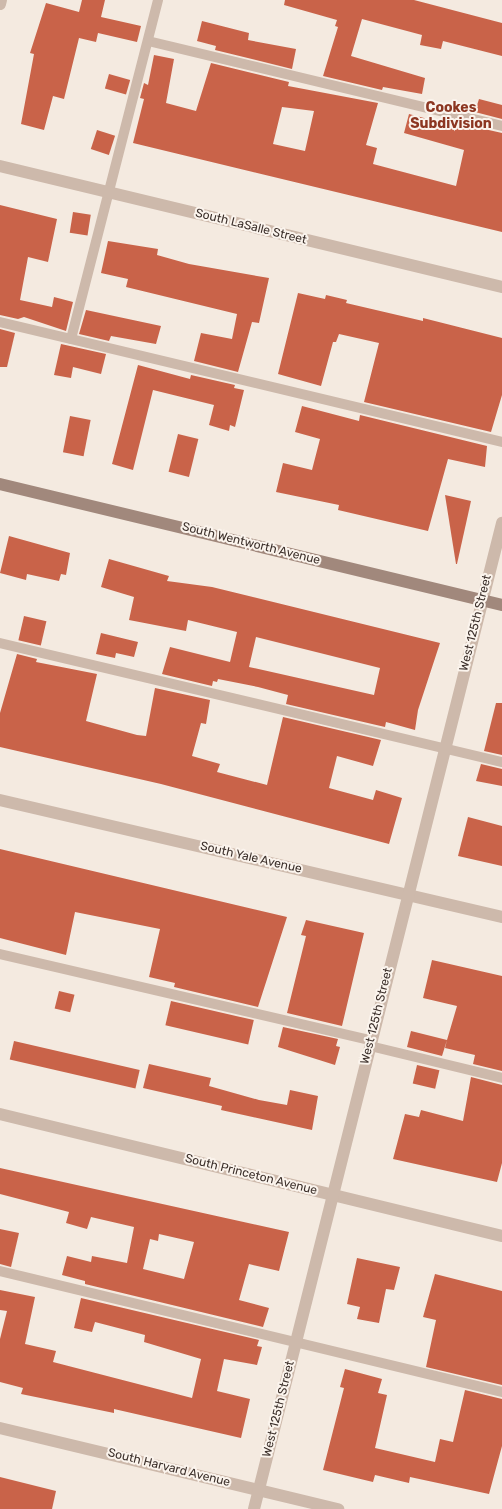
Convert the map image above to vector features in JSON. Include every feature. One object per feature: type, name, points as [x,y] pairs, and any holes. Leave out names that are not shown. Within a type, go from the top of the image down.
[{"type":"street","points":[[0,4],[1,0]]},
{"type":"street","name":"South LaSalle Street","points":[[0,166],[502,287]]},
{"type":"street","name":"South Wentworth Avenue","points":[[0,484],[502,605]]},
{"type":"street","name":"West 125th Street","points":[[254,1509],[502,524]]},
{"type":"street","name":"South Yale Avenue","points":[[0,800],[502,917]]},
{"type":"street","name":"South Princeton Avenue","points":[[0,1114],[502,1236]]},
{"type":"street","name":"South Harvard Avenue","points":[[0,1428],[338,1509]]},
{"type":"lane","points":[[71,339],[158,0]]},
{"type":"lane","points":[[148,41],[502,126]]},
{"type":"lane","points":[[0,322],[502,442]]},
{"type":"lane","points":[[0,643],[502,762]]},
{"type":"lane","points":[[0,954],[371,1043],[502,1078]]},
{"type":"lane","points":[[0,1272],[502,1392]]},
{"type":"building","points":[[82,0],[105,0],[101,17],[141,26],[137,42],[98,33],[96,42],[79,38],[64,99],[53,96],[44,130],[21,124],[34,54],[30,53],[46,3],[79,12]]},
{"type":"building","points":[[285,0],[414,0],[502,23],[502,56],[443,41],[441,49],[420,45],[422,35],[362,19],[351,56],[425,78],[422,94],[383,87],[382,90],[323,76],[338,27],[335,26],[337,20],[284,5]]},
{"type":"building","points":[[202,21],[249,33],[248,40],[296,49],[292,69],[215,50],[216,46],[197,41]]},
{"type":"building","points":[[154,55],[174,59],[166,103],[196,111],[211,63],[289,82],[288,86],[378,103],[366,145],[377,148],[373,164],[456,186],[464,150],[404,133],[409,114],[469,130],[471,126],[502,133],[502,232],[133,143],[144,99],[140,98],[144,83],[148,85]],"holes":[[[282,107],[314,111],[305,151],[273,144]]]},
{"type":"building","points":[[109,74],[130,80],[126,94],[105,88]]},
{"type":"building","points":[[479,99],[502,105],[502,119],[475,112]]},
{"type":"building","points":[[97,130],[115,136],[109,155],[91,149]]},
{"type":"building","points":[[0,205],[57,219],[48,262],[28,257],[20,300],[52,307],[54,297],[73,302],[66,331],[24,317],[18,319],[0,315]]},
{"type":"building","points":[[73,212],[91,215],[87,236],[70,233]]},
{"type":"building","points":[[108,241],[158,249],[157,255],[189,264],[269,278],[259,323],[252,322],[238,372],[194,361],[201,333],[232,339],[237,314],[126,287],[128,279],[101,273]]},
{"type":"building","points":[[298,293],[325,299],[326,295],[347,300],[346,303],[423,321],[423,318],[502,338],[502,395],[491,432],[364,402],[379,343],[339,334],[336,342],[333,342],[321,386],[278,374]]},
{"type":"building","points":[[86,310],[161,326],[156,344],[111,336],[109,341],[79,334]]},
{"type":"building","points":[[0,329],[15,333],[7,367],[0,367]]},
{"type":"building","points":[[61,344],[106,354],[101,374],[73,367],[71,378],[54,375]]},
{"type":"building","points":[[138,365],[190,379],[191,375],[235,385],[234,388],[244,390],[235,427],[230,425],[229,431],[209,425],[214,405],[153,390],[133,470],[112,464]]},
{"type":"building","points":[[302,406],[359,421],[360,415],[487,446],[485,467],[448,459],[428,531],[338,510],[339,505],[276,492],[283,463],[312,470],[320,439],[295,432]]},
{"type":"building","points":[[70,416],[91,420],[84,456],[63,452]]},
{"type":"building","points":[[178,434],[198,439],[189,477],[169,472]]},
{"type":"building","points":[[445,495],[471,501],[457,564],[456,564]]},
{"type":"building","points":[[9,536],[70,553],[66,575],[61,574],[59,581],[27,574],[26,580],[0,573]]},
{"type":"building","points":[[109,559],[169,576],[167,581],[212,587],[440,643],[418,710],[415,730],[386,722],[385,727],[286,704],[288,695],[258,687],[218,679],[217,682],[213,681],[212,686],[162,674],[170,647],[230,662],[237,632],[188,620],[186,631],[129,620],[134,597],[101,587]],"holes":[[[256,637],[380,668],[374,695],[249,667]]]},
{"type":"building","points":[[24,616],[46,621],[41,646],[18,640]]},
{"type":"building","points":[[101,633],[138,642],[134,657],[116,653],[115,658],[96,654]]},
{"type":"building","points":[[17,654],[37,659],[36,662],[97,674],[86,721],[137,735],[146,736],[155,688],[210,700],[206,724],[201,723],[192,756],[220,764],[217,772],[267,785],[283,717],[381,740],[373,766],[337,756],[329,788],[373,800],[376,790],[402,798],[389,844],[161,784],[0,747],[0,713]]},
{"type":"building","points":[[496,703],[502,703],[502,755],[484,751]]},
{"type":"building","points":[[481,764],[502,769],[502,786],[476,781]]},
{"type":"building","points":[[468,817],[502,826],[502,866],[458,856]]},
{"type":"building","points":[[0,849],[287,917],[258,1007],[174,987],[175,983],[149,977],[160,929],[75,912],[66,955],[0,938]]},
{"type":"building","points":[[306,920],[364,933],[342,1026],[287,1013],[306,936],[301,935]]},
{"type":"building","points":[[432,960],[502,976],[502,1071],[473,1064],[475,1055],[445,1048],[457,1006],[423,998]]},
{"type":"building","points":[[59,991],[75,995],[70,1012],[55,1008]]},
{"type":"building","points":[[171,1001],[254,1020],[248,1044],[165,1025]]},
{"type":"building","points":[[283,1027],[338,1039],[336,1046],[340,1047],[335,1065],[278,1047]]},
{"type":"building","points":[[411,1031],[447,1040],[442,1056],[407,1047]]},
{"type":"building","points":[[14,1041],[140,1070],[135,1089],[10,1060]]},
{"type":"building","points":[[149,1064],[211,1078],[209,1086],[259,1100],[287,1105],[290,1090],[318,1096],[312,1130],[221,1110],[222,1106],[143,1088]]},
{"type":"building","points":[[417,1065],[439,1070],[435,1089],[413,1084]]},
{"type":"building","points":[[471,1077],[502,1085],[502,1163],[497,1182],[393,1159],[405,1114],[419,1117],[421,1110],[463,1121]]},
{"type":"building","points":[[0,1168],[289,1232],[279,1271],[249,1264],[239,1300],[269,1308],[263,1327],[85,1284],[85,1281],[62,1275],[67,1256],[91,1262],[92,1256],[127,1263],[134,1227],[91,1217],[87,1229],[66,1223],[69,1212],[0,1194]],"holes":[[[159,1234],[194,1242],[184,1279],[143,1269],[150,1239],[158,1241]]]},
{"type":"building","points":[[0,1229],[19,1233],[11,1267],[0,1264]]},
{"type":"building","points":[[357,1258],[400,1267],[394,1290],[386,1289],[379,1323],[357,1319],[360,1307],[347,1304]]},
{"type":"building","points":[[435,1274],[502,1291],[502,1385],[426,1367],[436,1320],[423,1317]]},
{"type":"building","points":[[0,1290],[35,1297],[25,1344],[56,1351],[53,1362],[192,1398],[201,1359],[144,1342],[145,1335],[95,1322],[92,1332],[74,1328],[81,1298],[259,1340],[257,1346],[262,1347],[257,1365],[224,1359],[217,1391],[250,1399],[241,1438],[114,1409],[114,1413],[21,1394],[23,1388],[0,1382],[0,1339],[7,1311],[0,1310]]},
{"type":"building","points":[[345,1369],[382,1379],[378,1393],[387,1395],[375,1448],[435,1462],[440,1439],[453,1442],[465,1390],[502,1399],[502,1446],[489,1494],[410,1477],[409,1483],[375,1475],[373,1482],[323,1470],[344,1388],[340,1387]]},
{"type":"building","points":[[0,1477],[56,1491],[52,1509],[0,1509]]},
{"type":"district","name":"Cookes Subdivision","points":[[451,116]]}]
